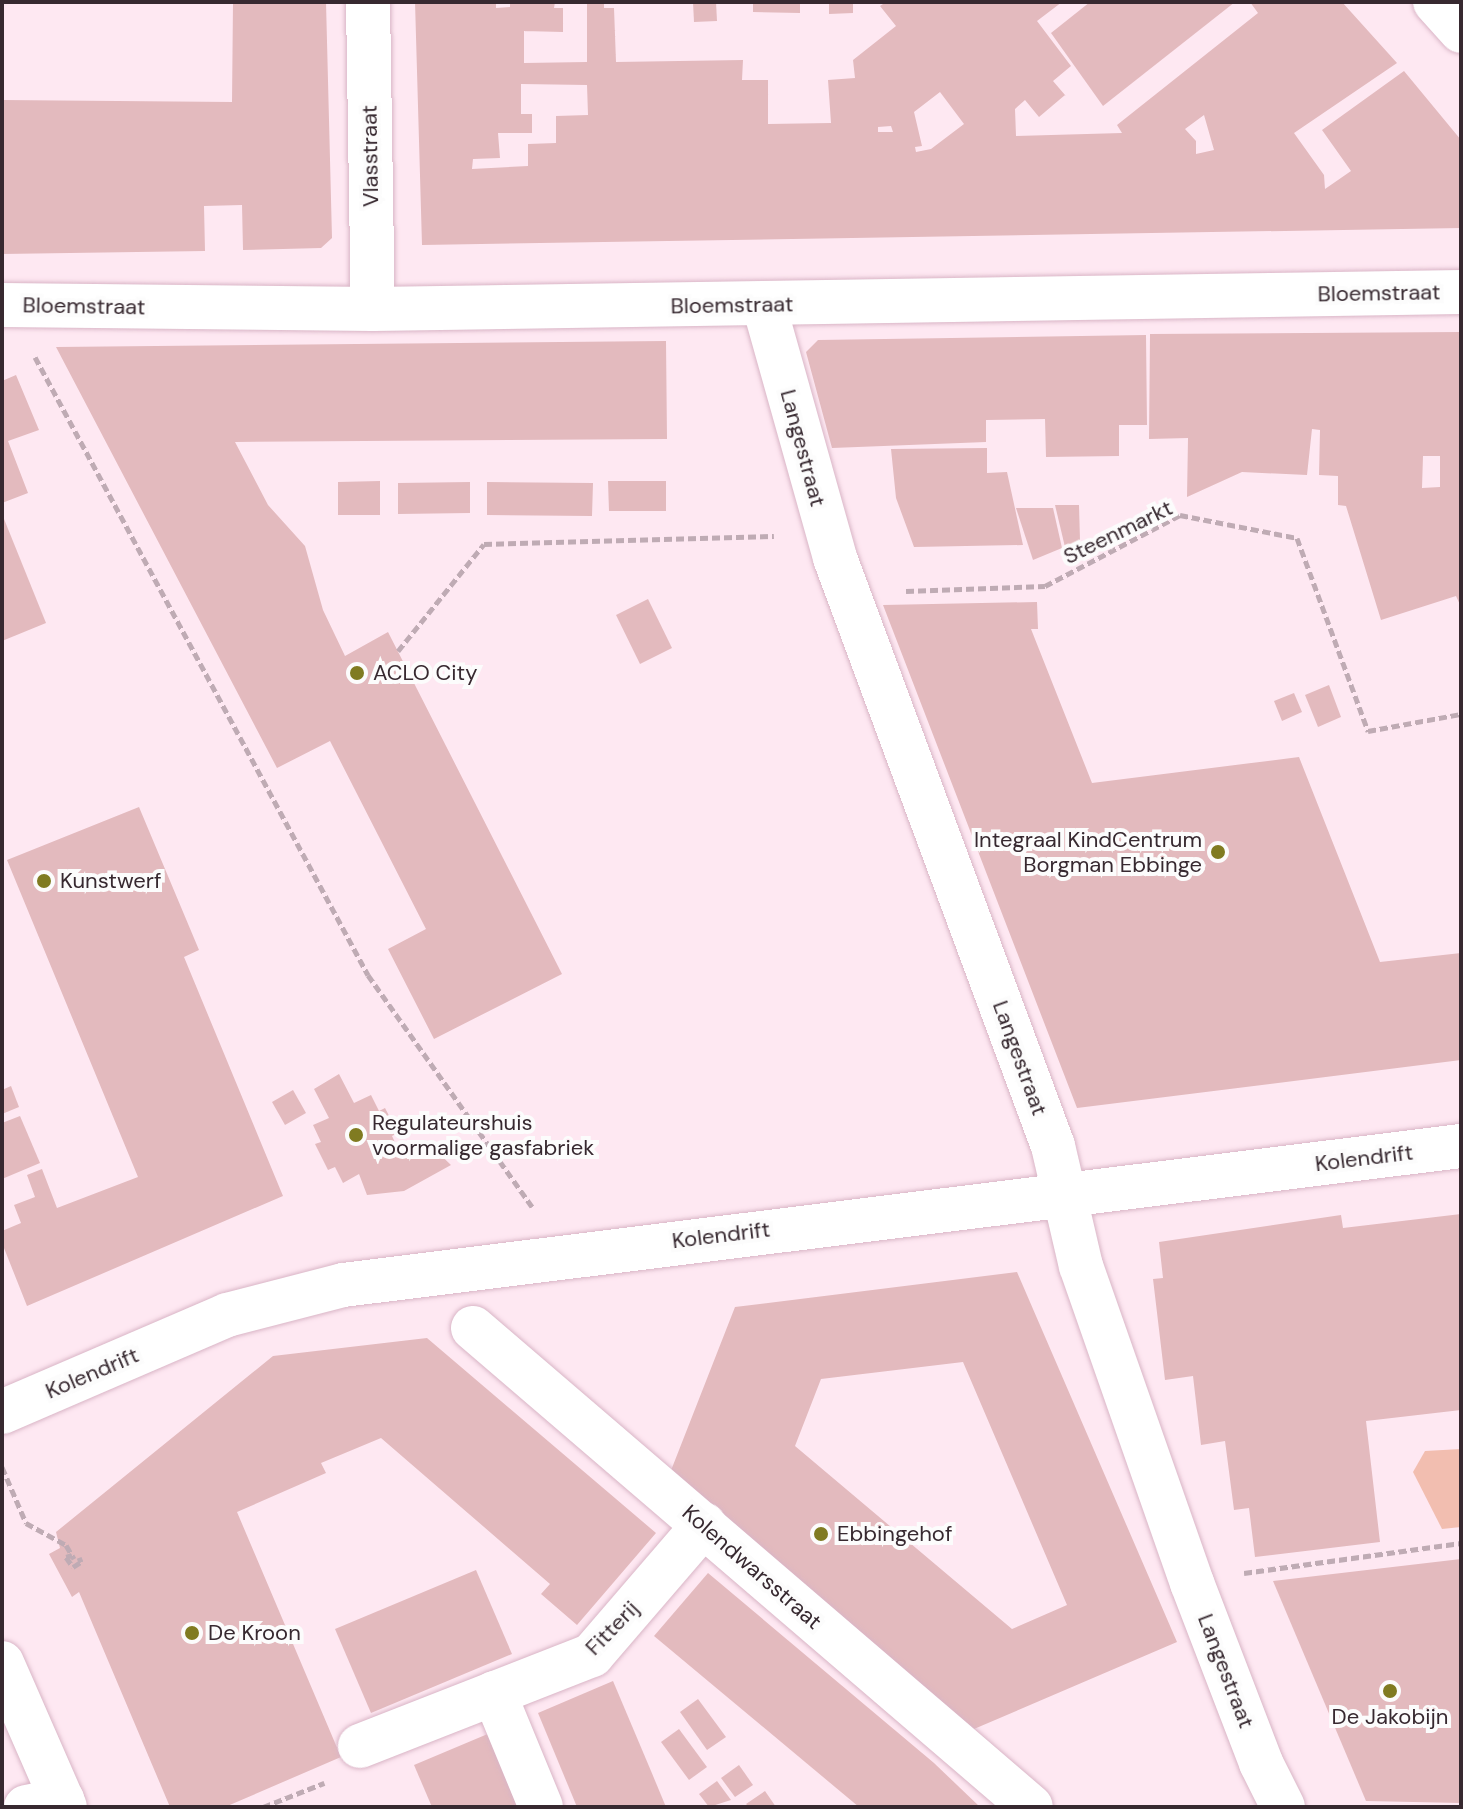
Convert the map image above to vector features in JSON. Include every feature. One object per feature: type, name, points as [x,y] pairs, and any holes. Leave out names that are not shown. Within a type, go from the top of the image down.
[{"type":"street","name":"Vlasstraat","points":[[368,2],[373,309]]},
{"type":"street","points":[[1435,2],[1461,31]]},
{"type":"street","name":"Bloemstraat","points":[[5,305],[373,309],[1461,292]]},
{"type":"street","name":"Langestraat","points":[[764,305],[836,561],[1068,1193],[1081,1266],[1192,1583],[1261,1763],[1283,1807]]},
{"type":"street","name":"Kolendrift","points":[[2,1412],[227,1315],[343,1285],[1461,1146]]},
{"type":"street","name":"Kolendwarsstraat","points":[[473,1328],[1031,1807]]},
{"type":"street","name":"Fitterij","points":[[360,1746],[592,1655],[704,1525]]},
{"type":"street","points":[[5,1672],[51,1805]]},
{"type":"street","points":[[494,1693],[541,1807]]},
{"type":"path","points":[[5,305],[368,975],[533,1208]]},
{"type":"path","name":"Steenmarkt","points":[[836,561],[1045,586],[1180,515],[1297,538],[1368,731],[1461,714]]},
{"type":"path","points":[[398,651],[484,544],[836,561]]},
{"type":"path","points":[[2,1467],[26,1523],[66,1545],[75,1557]]},
{"type":"path","points":[[1259,1570],[1461,1543]]},
{"type":"shaded area","points":[[1461,1449],[1461,1527],[1442,1529],[1413,1472],[1425,1451]]},
{"type":"building","points":[[233,2],[326,2],[332,238],[321,248],[243,250],[242,205],[204,206],[205,251],[2,254],[2,100],[232,102]]},
{"type":"building","points":[[415,2],[496,2],[496,8],[510,7],[510,2],[555,2],[554,8],[563,8],[563,32],[524,31],[524,63],[587,62],[587,2],[604,2],[604,8],[614,8],[616,62],[743,60],[742,80],[768,80],[768,124],[831,123],[828,80],[855,78],[853,60],[896,26],[880,6],[886,2],[1062,2],[1037,21],[1071,66],[1053,81],[1065,95],[1039,117],[1025,100],[1015,109],[1016,136],[1122,133],[1117,125],[1258,13],[1250,2],[1342,2],[1397,63],[1294,133],[1324,175],[1325,189],[1351,171],[1322,130],[1404,71],[1461,140],[1461,228],[422,245]],"holes":[[[521,84],[587,85],[588,115],[556,116],[556,143],[528,144],[528,166],[472,169],[473,159],[500,158],[498,133],[532,133],[532,114],[521,114]],[[940,92],[964,124],[931,149],[916,152],[915,147],[922,146],[914,112]],[[1204,115],[1214,150],[1196,154],[1196,141],[1185,129]],[[891,126],[893,132],[878,132],[878,127]]]},
{"type":"building","points":[[693,2],[716,2],[717,21],[694,22]]},
{"type":"building","points":[[753,2],[800,2],[800,13],[753,12]]},
{"type":"building","points":[[829,2],[853,2],[853,13],[829,14]]},
{"type":"building","points":[[1090,2],[1235,2],[1103,106],[1051,33]]},
{"type":"building","points":[[1461,332],[1461,607],[1456,596],[1381,620],[1346,506],[1338,505],[1338,476],[1319,475],[1320,430],[1312,429],[1307,475],[1242,472],[1187,497],[1188,438],[1149,439],[1150,334]],"holes":[[[1423,456],[1440,456],[1440,487],[1422,488]]]},
{"type":"building","points":[[1146,335],[1147,425],[1119,425],[1119,456],[1046,457],[1045,419],[986,420],[986,442],[832,448],[806,352],[818,340]]},
{"type":"building","points":[[666,341],[667,439],[235,442],[268,505],[305,546],[323,610],[345,656],[388,632],[562,974],[434,1039],[388,949],[426,929],[330,741],[277,768],[56,347]]},
{"type":"building","points":[[16,375],[39,430],[8,441],[28,493],[2,503],[2,381]]},
{"type":"building","points":[[987,448],[987,473],[1007,472],[1023,545],[914,547],[896,498],[891,449]]},
{"type":"building","points":[[380,481],[380,515],[338,515],[338,482]]},
{"type":"building","points":[[608,481],[666,481],[666,511],[609,511]]},
{"type":"building","points":[[470,482],[470,513],[398,514],[398,483]]},
{"type":"building","points":[[487,482],[593,483],[592,516],[487,515]]},
{"type":"building","points":[[1055,505],[1079,505],[1080,540],[1065,547]]},
{"type":"building","points":[[1016,508],[1053,508],[1062,548],[1033,560]]},
{"type":"building","points":[[2,514],[46,623],[2,641]]},
{"type":"building","points":[[648,599],[672,648],[640,664],[616,615]]},
{"type":"building","name":"Integraal KindCentrum Borgman Ebbinge","points":[[1037,602],[1038,629],[1031,629],[1092,783],[1299,757],[1380,962],[1461,953],[1461,1060],[1077,1108],[883,605]]},
{"type":"building","points":[[1329,685],[1341,717],[1318,727],[1305,695]]},
{"type":"building","points":[[1294,693],[1302,712],[1282,721],[1274,701]]},
{"type":"building","points":[[139,807],[199,950],[184,957],[283,1196],[27,1306],[2,1243],[2,1231],[21,1223],[14,1205],[35,1197],[27,1175],[42,1169],[57,1208],[138,1177],[7,860]]},
{"type":"building","name":"Regulateurshuis voormalige gasfabriek","points":[[339,1074],[354,1103],[371,1095],[379,1111],[385,1108],[398,1133],[392,1136],[400,1153],[396,1158],[426,1141],[451,1165],[404,1191],[367,1195],[359,1174],[343,1183],[335,1167],[328,1170],[315,1144],[321,1142],[313,1125],[329,1118],[314,1089]]},
{"type":"building","points":[[11,1086],[19,1107],[2,1114],[2,1090]]},
{"type":"building","points":[[293,1090],[306,1113],[285,1125],[272,1102]]},
{"type":"building","points":[[20,1116],[40,1163],[2,1179],[2,1123]]},
{"type":"building","points":[[1461,1214],[1461,1410],[1366,1421],[1380,1542],[1255,1557],[1249,1508],[1234,1510],[1225,1441],[1201,1445],[1193,1376],[1165,1380],[1153,1279],[1163,1278],[1159,1242],[1341,1215],[1343,1228]]},
{"type":"building","name":"Ebbingehof","points":[[1017,1272],[1177,1642],[974,1729],[670,1473],[735,1307]],"holes":[[[963,1362],[1067,1605],[1012,1629],[795,1446],[821,1379]]]},
{"type":"building","points":[[427,1338],[656,1533],[577,1625],[541,1594],[550,1584],[381,1438],[321,1463],[326,1473],[237,1512],[341,1757],[225,1807],[170,1807],[79,1592],[72,1597],[49,1554],[60,1548],[56,1532],[273,1356]]},
{"type":"building","name":"De Jakobijn","points":[[1461,1559],[1461,1803],[1366,1801],[1273,1581]]},
{"type":"building","points":[[476,1570],[512,1654],[371,1713],[335,1629]]},
{"type":"building","points":[[708,1573],[934,1763],[980,1807],[859,1807],[654,1636]]},
{"type":"building","points":[[613,1681],[666,1807],[577,1807],[538,1713]]},
{"type":"building","points":[[698,1699],[726,1737],[707,1750],[680,1712]]},
{"type":"building","points":[[679,1729],[707,1767],[689,1780],[661,1742]]},
{"type":"building","points":[[490,1733],[521,1807],[432,1807],[414,1765]]},
{"type":"building","points":[[739,1765],[753,1785],[735,1797],[721,1778]]},
{"type":"building","points":[[717,1781],[731,1800],[709,1807],[699,1794]]},
{"type":"building","points":[[765,1791],[776,1807],[749,1807],[746,1804]]},
{"type":"place","name":"ACLO City","points":[[357,673]]},
{"type":"place","name":"Integraal KindCentrum Borgman Ebbinge","points":[[1218,852]]},
{"type":"place","name":"Kunstwerf","points":[[44,881]]},
{"type":"place","name":"Regulateurshuis voormalige gasfabriek","points":[[356,1135]]},
{"type":"place","name":"Ebbingehof","points":[[821,1534]]},
{"type":"place","name":"De Kroon","points":[[192,1633]]},
{"type":"place","name":"De Jakobijn","points":[[1390,1691]]}]
